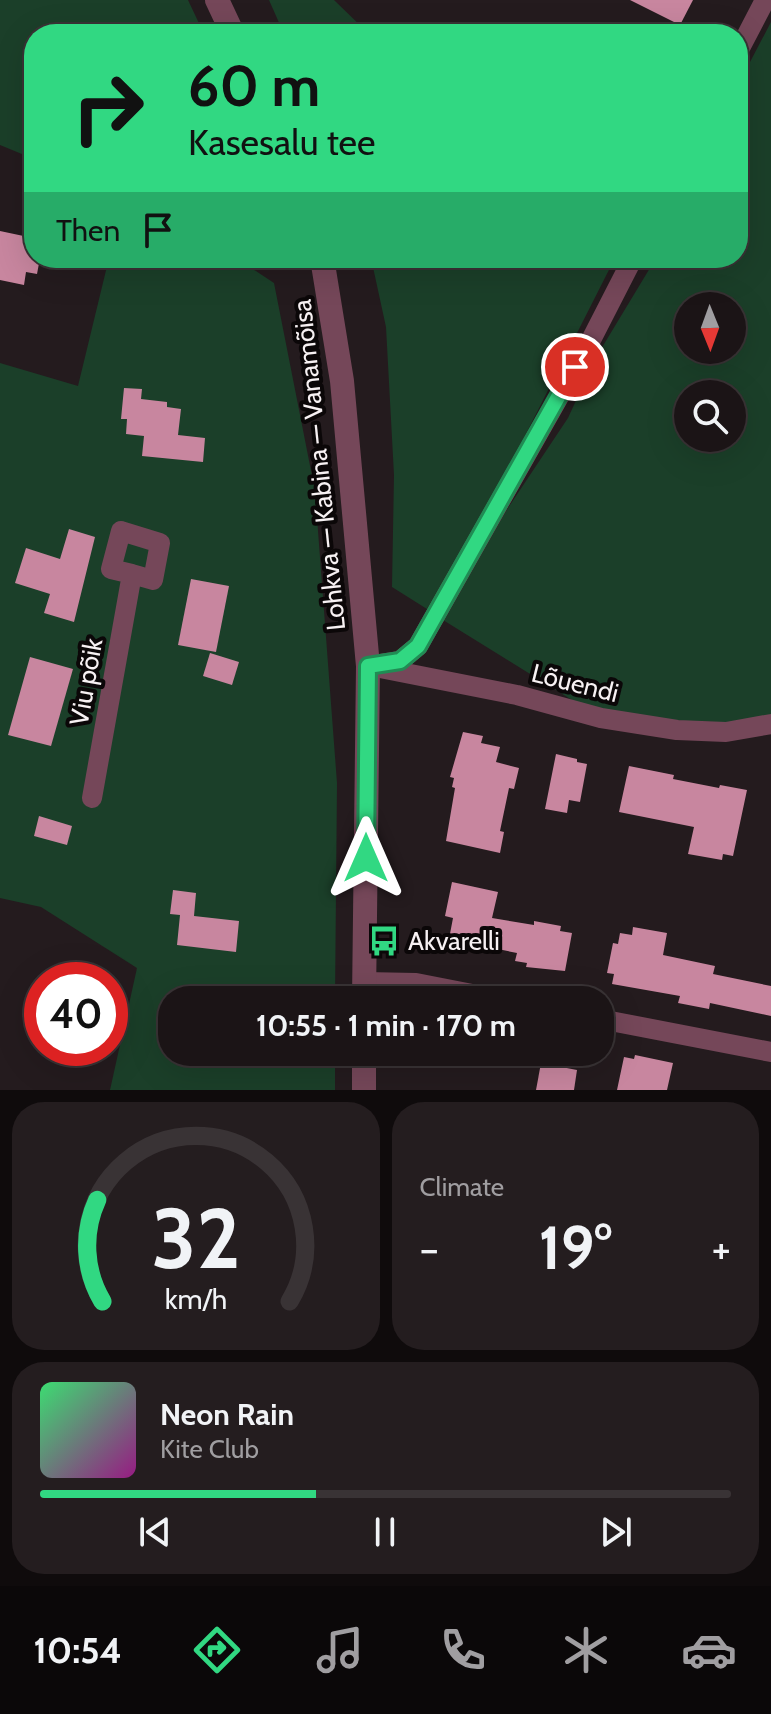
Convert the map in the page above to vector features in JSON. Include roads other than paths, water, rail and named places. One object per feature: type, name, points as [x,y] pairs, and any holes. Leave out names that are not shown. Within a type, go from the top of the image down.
[{"type":"street","points":[[217,0],[228,24]]},
{"type":"street","points":[[748,33],[765,0]]},
{"type":"street","name":"Lohkva — Kabina — Vanamõisa","points":[[324,268],[342,381],[368,666],[364,986]]},
{"type":"street","points":[[368,666],[400,661],[418,646],[591,340],[628,268]]},
{"type":"street","name":"Viu põik","points":[[92,798],[132,574]]},
{"type":"street","name":"Lõuendi","points":[[368,666],[517,695],[601,718],[677,730],[726,732],[771,724]]},
{"type":"street","points":[[396,986],[416,983],[431,986]]},
{"type":"street","points":[[614,1022],[771,1052]]},
{"type":"street","points":[[364,1066],[364,1090]]},
{"type":"place","name":"Akvarelli","points":[[384,941]]}]
